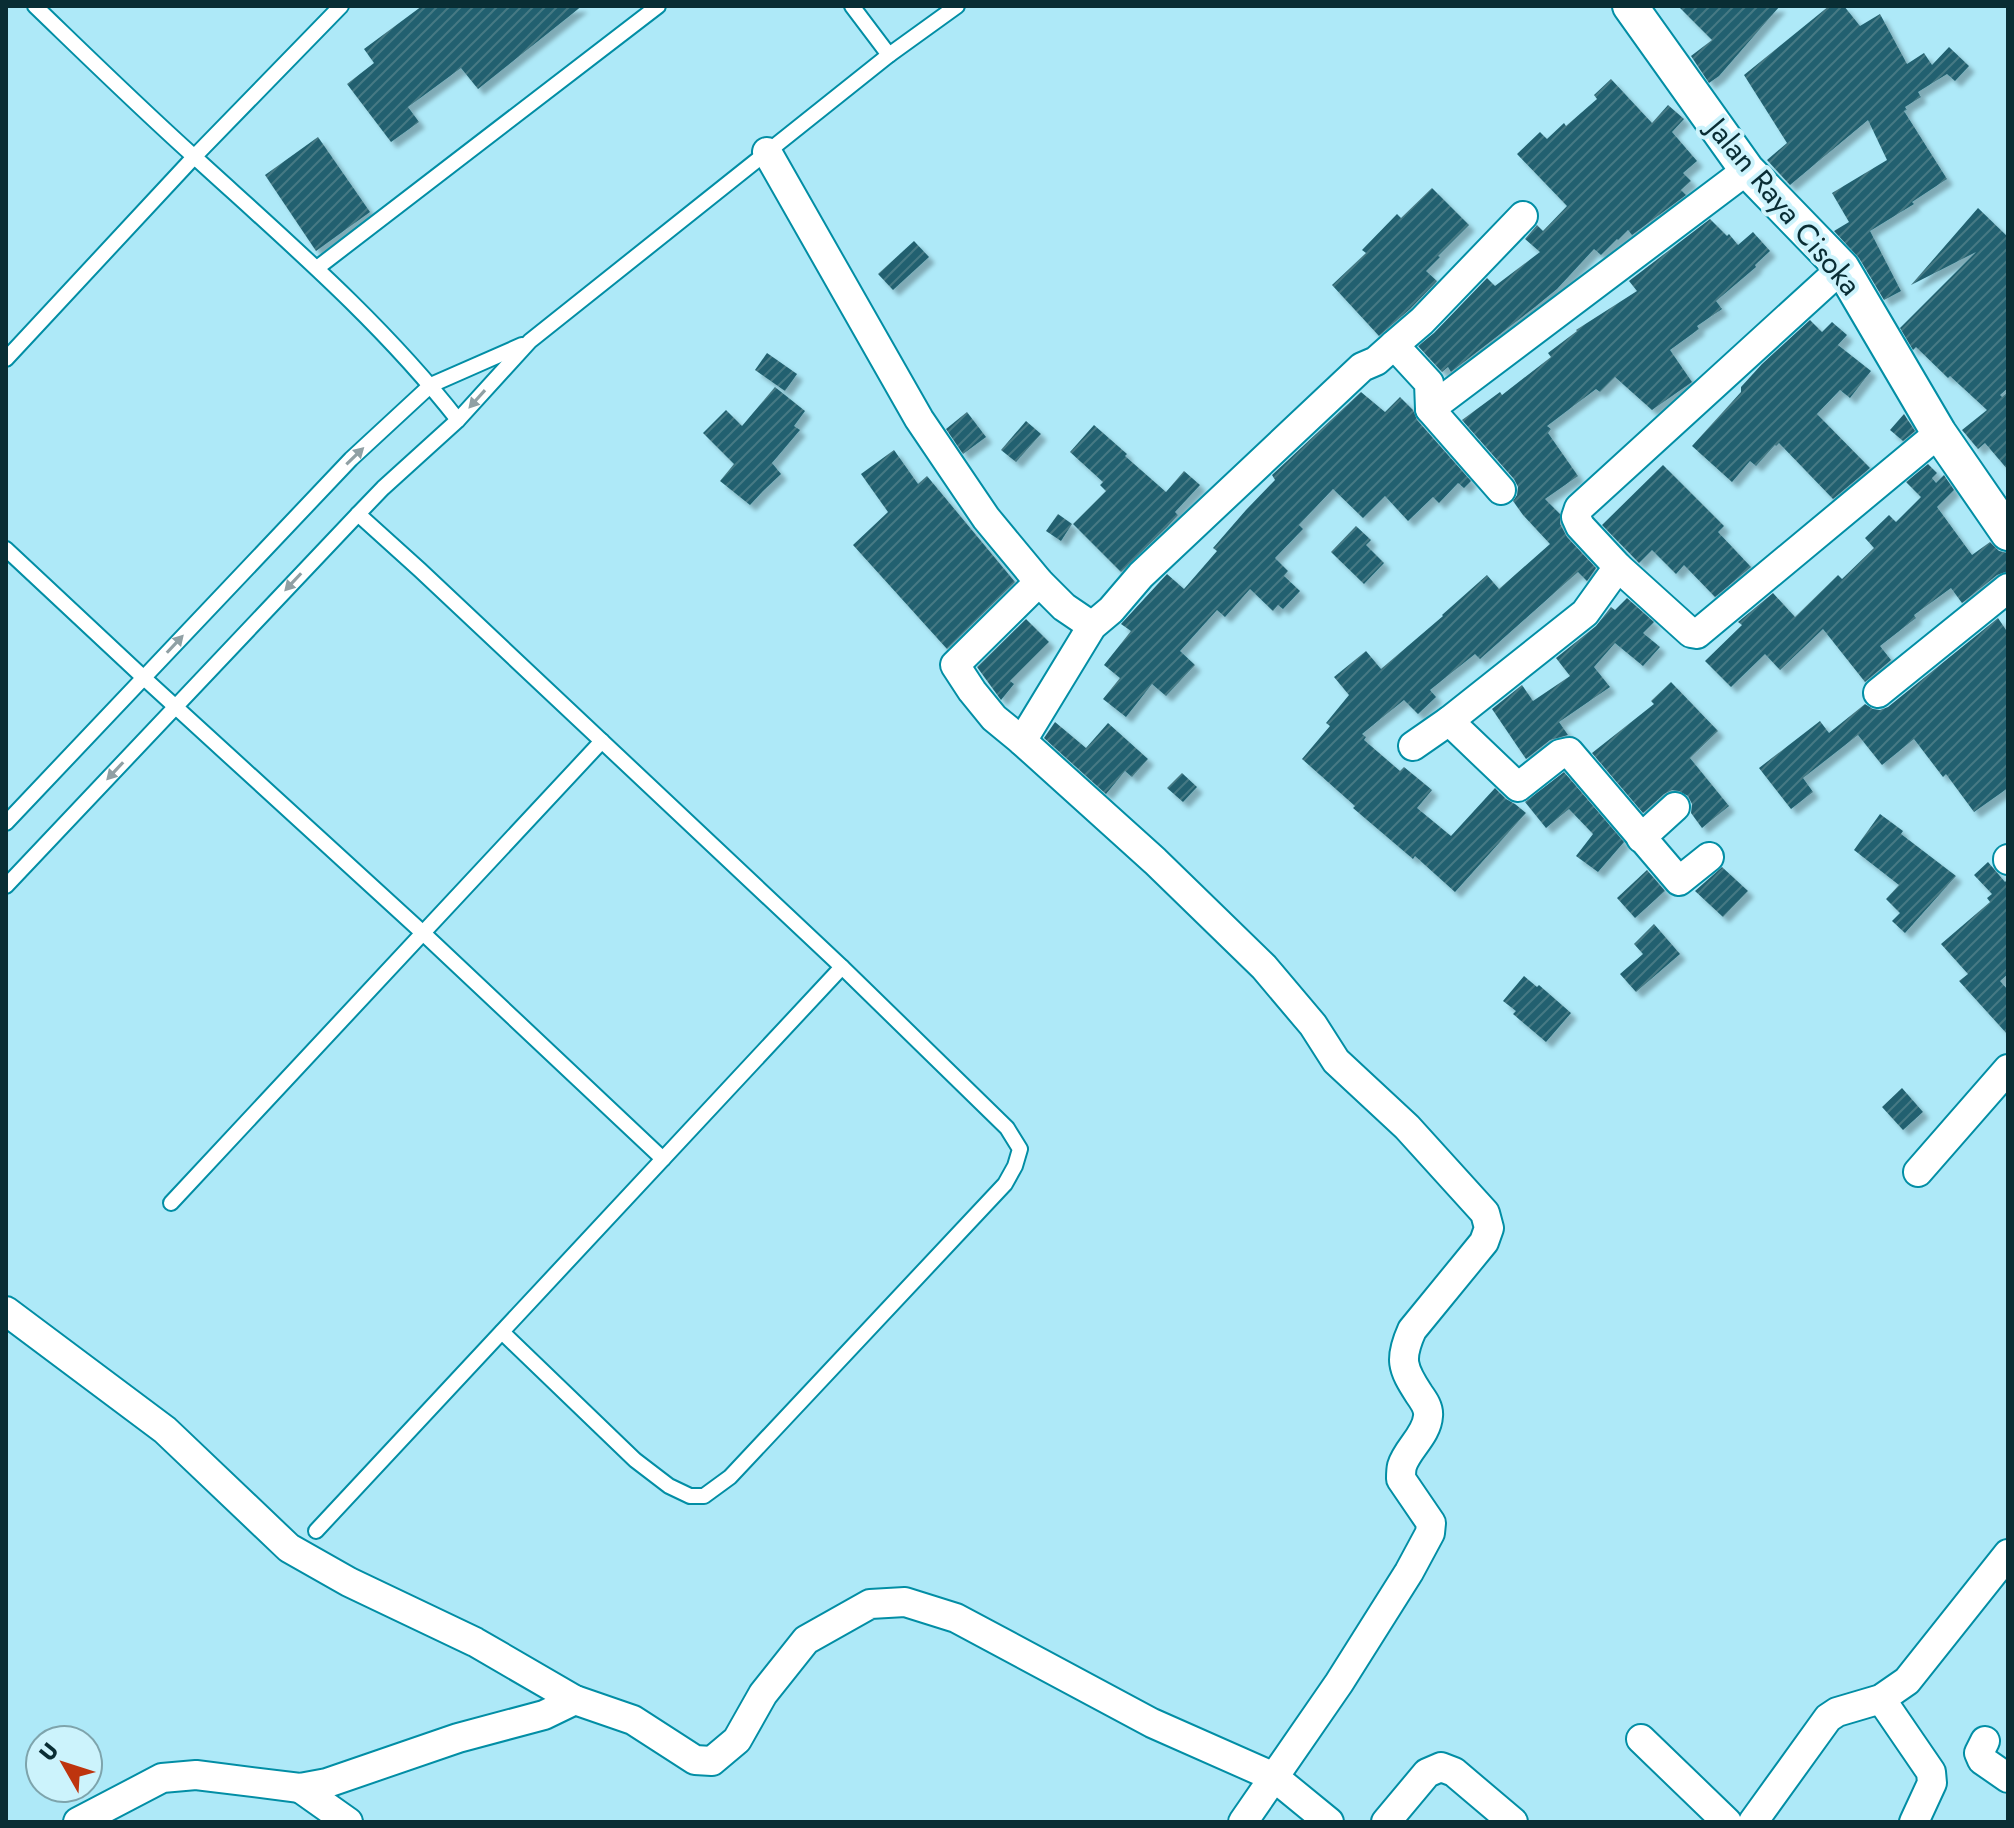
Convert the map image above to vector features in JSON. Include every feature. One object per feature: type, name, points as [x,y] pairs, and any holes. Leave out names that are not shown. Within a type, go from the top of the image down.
[{"type":"street","name":"Jalan Raya Cisoka","points":[[1630,6],[1747,170],[1842,268],[1939,433],[2008,533]]},
{"type":"street","points":[[767,152],[919,419],[986,518],[1039,582],[1064,607],[1092,626]]},
{"type":"street","points":[[1430,409],[1747,170]]},
{"type":"street","points":[[1022,741],[1092,626],[1111,610],[1141,575],[1362,367],[1376,361],[1422,321],[1523,216]]},
{"type":"street","points":[[1842,268],[1579,508],[1576,517],[1580,526],[1618,567],[1691,633],[1697,634],[1939,433]]},
{"type":"street","points":[[1394,345],[1429,383],[1430,409],[1501,490]]},
{"type":"street","points":[[1413,746],[1585,613],[1618,567]]},
{"type":"street","points":[[1039,582],[955,665],[972,691],[994,718],[1155,861],[1264,967],[1313,1025],[1336,1061],[1407,1127],[1485,1213],[1489,1228],[1484,1242],[1412,1330],[1404,1347],[1403,1357],[1408,1375],[1429,1414],[1426,1425],[1402,1466],[1401,1479],[1431,1523],[1430,1533],[1347,1670],[1243,1822]]},
{"type":"street","points":[[1878,693],[2008,588]]},
{"type":"street","points":[[1449,721],[1518,787],[1560,754],[1569,752],[1679,881],[1709,857]]},
{"type":"street","points":[[1641,838],[1675,807]]},
{"type":"street","points":[[1918,1172],[2008,1069]]},
{"type":"street","points":[[6,1311],[165,1430],[289,1548],[349,1582],[475,1642],[575,1700],[633,1720],[695,1760],[712,1761],[737,1740],[763,1694],[806,1640],[870,1604],[905,1602],[956,1618],[1152,1723],[1274,1777],[1329,1822]]},
{"type":"street","points":[[1753,1822],[1828,1718],[1837,1712],[1881,1699],[1907,1681],[2008,1554]]},
{"type":"street","points":[[1881,1699],[1931,1772],[1932,1783],[1914,1822]]},
{"type":"street","points":[[78,1822],[162,1778],[196,1775],[300,1788],[327,1783],[458,1738],[544,1715],[575,1700]]},
{"type":"street","points":[[1641,1739],[1727,1822]]},
{"type":"street","points":[[1985,1741],[1979,1753],[1982,1760],[2008,1778]]},
{"type":"street","points":[[1386,1822],[1427,1773],[1441,1767],[1454,1772],[1513,1822]]},
{"type":"street","points":[[300,1788],[348,1822]]},
{"type":"lane","points":[[35,6],[194,157],[317,268],[431,385],[458,420]]},
{"type":"lane","points":[[6,359],[194,157],[341,6]]},
{"type":"lane","points":[[317,268],[658,6]]},
{"type":"lane","points":[[852,6],[889,55]]},
{"type":"lane","points":[[6,886],[358,514],[458,420],[530,341],[889,55],[957,6]]},
{"type":"lane","points":[[6,823],[351,459],[431,385],[530,341]]},
{"type":"lane","points":[[358,514],[842,967],[1007,1128],[1020,1149],[1005,1184],[730,1477],[704,1496],[690,1496],[669,1486],[635,1460],[502,1332]]},
{"type":"lane","points":[[6,549],[663,1159]]},
{"type":"lane","points":[[171,1203],[602,741]]},
{"type":"lane","points":[[316,1531],[842,967]]},
{"type":"building","points":[[422,6],[582,6],[478,89],[461,68],[408,107],[419,122],[391,142],[347,84],[374,63],[364,49]]},
{"type":"building","points":[[1678,6],[1780,6],[1719,76],[1709,83],[1691,56],[1712,40]]},
{"type":"building","points":[[1829,6],[1844,6],[1860,26],[1880,14],[1907,64],[1924,53],[1932,65],[1949,47],[1969,66],[1955,81],[1947,74],[1918,92],[1921,97],[1905,107],[1907,110],[1904,111],[1947,179],[1870,231],[1901,291],[1884,300],[1859,258],[1834,231],[1849,222],[1832,193],[1887,160],[1868,120],[1790,185],[1767,160],[1787,143],[1744,75]]},
{"type":"building","points":[[1611,79],[1652,123],[1668,105],[1684,119],[1672,132],[1697,161],[1683,173],[1691,181],[1681,190],[1686,195],[1632,235],[1628,230],[1601,255],[1594,249],[1557,289],[1535,307],[1451,372],[1448,367],[1442,372],[1418,346],[1487,278],[1495,286],[1540,252],[1525,239],[1537,225],[1543,231],[1567,206],[1517,154],[1540,132],[1547,139],[1564,123],[1566,126],[1597,99],[1594,95]]},
{"type":"building","points":[[318,137],[370,212],[316,251],[265,175]]},
{"type":"building","points":[[1432,188],[1469,225],[1426,271],[1437,281],[1379,336],[1332,285],[1366,253],[1362,250],[1397,214],[1401,218]]},
{"type":"building","points":[[1978,208],[2008,237],[2008,388],[2000,395],[2002,397],[2008,392],[2008,470],[1985,443],[1978,449],[1962,430],[1987,410],[1916,347],[1913,350],[1900,328],[1976,252],[1911,285]]},
{"type":"building","points":[[1710,219],[1738,245],[1753,232],[1770,251],[1716,301],[1722,309],[1670,350],[1692,382],[1652,410],[1615,377],[1600,392],[1596,389],[1547,426],[1551,429],[1548,433],[1578,476],[1545,499],[1560,514],[1560,524],[1567,537],[1596,568],[1587,581],[1578,572],[1480,659],[1475,654],[1430,690],[1436,697],[1418,714],[1404,700],[1362,734],[1366,737],[1364,740],[1400,771],[1404,767],[1432,790],[1417,808],[1451,836],[1495,788],[1526,813],[1455,892],[1353,808],[1355,806],[1302,759],[1330,726],[1326,723],[1349,695],[1334,677],[1366,651],[1381,669],[1487,575],[1499,589],[1550,544],[1513,501],[1518,487],[1514,479],[1462,420],[1500,392],[1502,395],[1551,357],[1548,353],[1576,330],[1637,291],[1629,281]]},
{"type":"building","points":[[914,241],[929,257],[893,290],[878,274]]},
{"type":"building","points":[[1810,320],[1822,332],[1832,322],[1847,335],[1838,345],[1871,371],[1850,398],[1840,390],[1817,414],[1870,468],[1833,499],[1779,443],[1756,466],[1750,461],[1732,482],[1692,446],[1762,364]]},
{"type":"building","points":[[767,353],[797,374],[785,391],[755,370]]},
{"type":"building","points":[[775,387],[805,411],[794,426],[800,430],[772,463],[781,474],[750,505],[720,481],[734,464],[703,433],[726,410],[742,426]]},
{"type":"building","points":[[1361,392],[1385,412],[1400,397],[1471,481],[1464,488],[1458,483],[1439,503],[1433,497],[1408,521],[1385,496],[1363,518],[1333,489],[1299,525],[1303,529],[1275,558],[1288,571],[1284,576],[1300,591],[1283,609],[1278,605],[1273,611],[1250,589],[1225,617],[1217,610],[1180,651],[1195,665],[1166,696],[1152,684],[1126,717],[1103,699],[1120,678],[1104,665],[1131,631],[1121,624],[1167,574],[1184,589],[1217,551],[1213,548],[1275,480],[1272,475]]},
{"type":"building","points":[[967,412],[986,437],[963,454],[946,429]]},
{"type":"building","points":[[1904,414],[1915,431],[1903,441],[1890,430]]},
{"type":"building","points":[[1026,421],[1041,434],[1016,462],[1001,450]]},
{"type":"building","points":[[1094,425],[1166,492],[1184,471],[1200,485],[1175,512],[1178,515],[1121,572],[1073,524],[1106,491],[1100,485],[1103,482],[1070,452]]},
{"type":"building","points":[[894,450],[918,484],[927,476],[1015,582],[947,649],[853,545],[888,512],[861,474]]},
{"type":"building","points":[[1928,464],[1937,473],[1932,478],[1936,483],[1944,475],[1954,490],[1937,507],[1972,555],[1990,542],[1999,551],[2008,553],[2008,571],[1997,575],[1962,603],[1951,588],[1914,615],[1916,618],[1880,646],[1891,660],[1865,682],[1823,629],[1780,670],[1765,654],[1731,687],[1705,661],[1742,625],[1738,622],[1773,593],[1795,617],[1838,575],[1842,579],[1874,548],[1865,538],[1889,515],[1896,522],[1921,497],[1906,482]]},
{"type":"building","points":[[1663,465],[1724,526],[1718,532],[1751,567],[1715,597],[1684,565],[1676,574],[1652,550],[1639,563],[1602,525]]},
{"type":"building","points":[[1058,514],[1072,524],[1061,541],[1046,531]]},
{"type":"building","points":[[1356,526],[1371,540],[1366,545],[1384,563],[1364,584],[1331,552]]},
{"type":"building","points":[[1627,598],[1654,622],[1643,633],[1660,647],[1643,666],[1615,643],[1594,667],[1610,687],[1559,722],[1568,735],[1550,740],[1526,759],[1492,709],[1522,685],[1533,701],[1570,676],[1556,658],[1596,626],[1611,607],[1615,610]]},
{"type":"building","points":[[1998,618],[2008,633],[2008,788],[1974,812],[1946,774],[1943,777],[1914,739],[1882,765],[1858,735],[1803,778],[1813,792],[1791,809],[1759,768],[1820,721],[1829,733],[1865,704],[1880,710],[1888,707]]},
{"type":"building","points":[[1026,619],[1049,642],[1010,681],[1014,684],[1001,700],[977,667]]},
{"type":"building","points":[[1671,682],[1718,731],[1690,758],[1729,806],[1702,828],[1691,813],[1692,804],[1688,796],[1679,791],[1664,794],[1643,813],[1592,753],[1654,704],[1651,701]]},
{"type":"building","points":[[1055,722],[1086,748],[1108,723],[1148,759],[1132,777],[1125,771],[1106,794],[1044,738]]},
{"type":"building","points":[[1564,772],[1624,842],[1598,872],[1576,856],[1593,834],[1569,809],[1546,828],[1525,802]]},
{"type":"building","points":[[1182,773],[1197,787],[1183,802],[1167,788]]},
{"type":"building","points":[[1880,814],[1956,876],[1905,933],[1892,921],[1900,913],[1886,899],[1899,885],[1854,850]]},
{"type":"building","points":[[1988,862],[2005,882],[2008,879],[2008,974],[2000,981],[2008,990],[2008,1035],[1959,981],[1968,974],[1941,944],[1990,902],[1987,898],[1992,894],[1974,875]]},
{"type":"building","points":[[1722,867],[1748,891],[1723,917],[1695,891]]},
{"type":"building","points":[[1647,870],[1665,891],[1635,918],[1617,898]]},
{"type":"building","points":[[1654,924],[1680,954],[1636,992],[1620,974],[1643,954],[1634,944]]},
{"type":"building","points":[[1524,976],[1571,1013],[1546,1042],[1513,1014],[1516,1011],[1503,1001]]},
{"type":"building","points":[[1902,1088],[1923,1112],[1903,1130],[1882,1107]]}]
